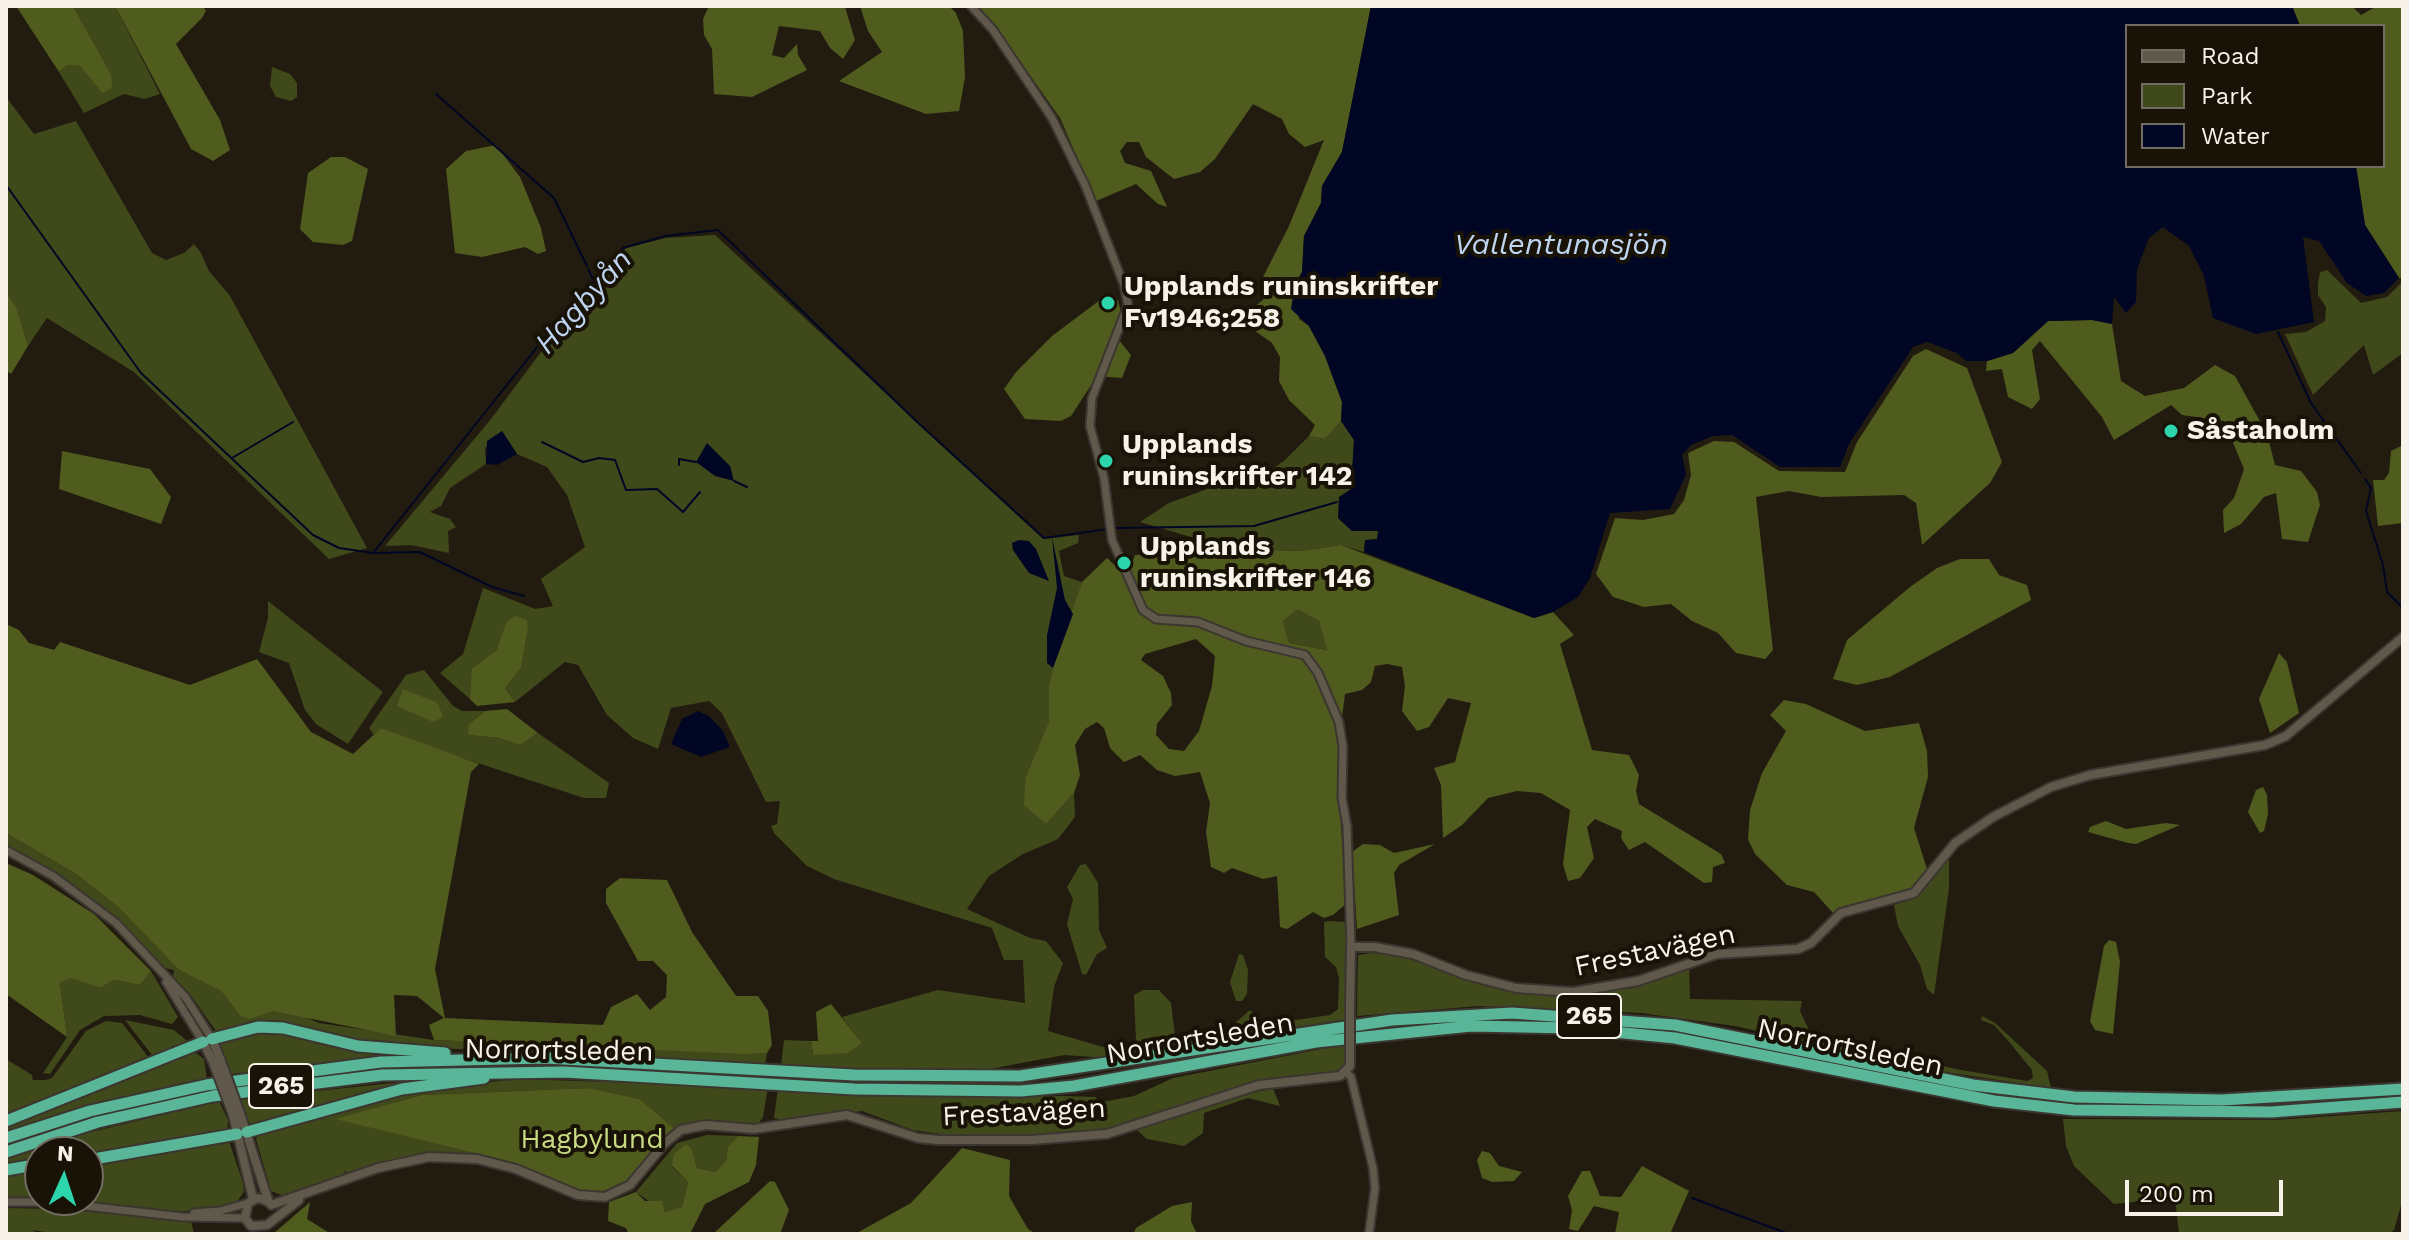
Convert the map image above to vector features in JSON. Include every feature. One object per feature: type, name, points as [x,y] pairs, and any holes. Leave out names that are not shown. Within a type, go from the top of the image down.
[{"type":"highway","name":"Norrortsleden","points":[[6,1138],[140,1098],[274,1074],[381,1062],[545,1058],[918,1078],[1020,1076],[1063,1073],[1377,1021],[1512,1013],[1675,1025],[1973,1085],[2074,1097],[2222,1100],[2388,1097]]},
{"type":"highway","name":"Norrortsleden","points":[[6,1152],[147,1110],[281,1086],[430,1072],[564,1072],[916,1091],[1021,1091],[1074,1086],[1316,1042],[1471,1026],[1512,1026],[1675,1038],[1979,1098],[2074,1110],[2271,1112],[2388,1097],[2403,1088]]},
{"type":"highway","points":[[6,1121],[207,1040],[258,1027],[283,1028],[396,1051],[545,1058]]},
{"type":"highway","points":[[104,1157],[242,1133],[402,1089],[448,1081],[564,1072]]},
{"type":"highway","points":[[2388,1097],[2403,1102]]},
{"type":"main road","name":"Frestavägen","points":[[1351,947],[1403,951],[1488,982],[1516,988],[1573,992],[1638,981],[1717,954],[1798,949],[1811,943],[1841,913],[1914,893],[1955,843],[1993,817],[2051,787],[2090,775],[2265,745],[2286,736],[2403,637]]},
{"type":"main road","points":[[1347,1073],[1351,947]]},
{"type":"main road","points":[[207,1040],[269,1203],[270,1222]]},
{"type":"main road","name":"Frestavägen","points":[[250,1201],[269,1203],[405,1160],[454,1156],[516,1169],[578,1195],[605,1197],[630,1185],[665,1143],[681,1130],[694,1127],[754,1129],[847,1115],[907,1135],[938,1140],[1083,1137],[1128,1129],[1259,1085],[1347,1073]]},
{"type":"main road","points":[[242,1133],[250,1201],[245,1218]]},
{"type":"main road","name":"Frestavägen","points":[[245,1218],[257,1227],[270,1222],[310,1192]]},
{"type":"street","points":[[971,6],[993,30],[1052,118],[1085,185],[1124,285],[1128,305],[1090,412],[1090,426],[1104,478],[1111,532],[1143,610],[1156,619],[1198,622],[1246,641],[1305,655],[1318,673],[1339,722],[1343,747],[1342,798],[1347,826],[1351,947]]},
{"type":"street","points":[[6,850],[88,900],[125,932],[157,966],[207,1040]]},
{"type":"street","points":[[1347,1073],[1351,1077],[1373,1168],[1375,1188],[1369,1234]]},
{"type":"street","name":"Frestavägen","points":[[160,1214],[220,1211],[250,1201]]},
{"type":"street","name":"Frestavägen","points":[[6,1202],[50,1202],[160,1214],[245,1218]]},
{"type":"green space","points":[[16,6],[73,6],[111,74],[112,88],[102,93],[80,66],[67,65],[59,72]]},
{"type":"green space","points":[[73,6],[115,6],[160,94],[145,99],[124,94],[84,113],[59,72],[67,65],[80,66],[102,93],[111,74]]},
{"type":"green space","points":[[115,6],[203,6],[206,11],[202,18],[176,44],[220,120],[230,150],[213,161],[191,149]]},
{"type":"green space","points":[[709,6],[845,7],[855,40],[843,59],[830,48],[820,31],[779,26],[772,55],[784,58],[797,44],[798,55],[807,70],[752,97],[714,94],[712,49],[704,35],[703,19]]},
{"type":"green space","points":[[860,6],[949,6],[956,13],[963,31],[965,77],[959,111],[926,114],[839,81],[882,52],[868,31]]},
{"type":"green space","points":[[974,6],[1371,6],[1342,152],[1322,186],[1321,203],[1304,236],[1302,273],[1295,284],[1299,319],[1309,326],[1325,356],[1342,402],[1341,421],[1325,439],[1309,436],[1315,425],[1289,400],[1279,381],[1280,357],[1272,343],[1251,328],[1254,307],[1263,300],[1262,279],[1289,226],[1324,140],[1305,147],[1289,134],[1282,119],[1253,104],[1215,159],[1200,172],[1174,179],[1146,157],[1139,142],[1127,142],[1120,151],[1125,163],[1151,171],[1167,207],[1158,204],[1136,184],[1096,201],[1060,118],[1017,57]]},
{"type":"green space","points":[[2292,6],[2352,6],[2361,15],[2377,6],[2403,6],[2403,278],[2399,278],[2365,225],[2356,168],[2385,168],[2385,24],[2299,24]]},
{"type":"green space","points":[[272,67],[290,74],[297,83],[297,97],[291,101],[276,97],[270,86]]},
{"type":"green space","points":[[6,97],[34,134],[76,121],[152,253],[166,260],[184,253],[194,244],[209,271],[230,296],[367,548],[329,559],[134,372],[47,318],[28,346],[16,306],[6,292]]},
{"type":"green space","points":[[496,145],[520,177],[541,228],[546,251],[538,254],[525,247],[482,257],[455,253],[446,169],[466,151]]},
{"type":"green space","points":[[331,157],[345,157],[368,169],[352,241],[343,245],[313,242],[300,229],[308,173]]},
{"type":"green space","points":[[715,235],[1043,539],[1079,535],[1078,543],[1059,551],[1064,576],[1082,582],[1049,686],[1049,721],[1026,776],[1046,824],[1074,793],[1075,817],[1058,839],[1023,854],[989,876],[967,909],[1030,938],[1046,941],[1063,963],[1054,987],[1048,1031],[1117,1051],[1132,1047],[1136,1040],[1134,995],[1143,990],[1159,990],[1171,1003],[1175,1034],[1185,1037],[1225,1032],[1250,1010],[1262,1025],[1330,1015],[1338,1009],[1339,979],[1336,967],[1325,957],[1324,922],[1328,921],[1347,922],[1347,1019],[1108,1058],[1064,1055],[979,1071],[897,1073],[781,1066],[784,1040],[811,1041],[813,1055],[862,1043],[842,1017],[938,990],[1025,1003],[1023,960],[1004,960],[992,928],[834,879],[807,866],[774,833],[771,826],[777,824],[780,801],[766,802],[722,713],[709,701],[671,708],[658,749],[633,738],[607,715],[578,665],[565,662],[515,702],[505,688],[521,668],[528,629],[506,622],[498,650],[473,669],[470,699],[440,673],[463,654],[483,588],[535,609],[553,606],[541,579],[585,547],[567,495],[547,467],[517,454],[502,431],[485,448],[486,464],[450,488],[441,506],[430,512],[450,519],[456,527],[448,531],[449,553],[411,545],[385,546],[491,419],[553,336],[626,248],[666,238]]},
{"type":"green space","points":[[2327,270],[2361,303],[2387,297],[2403,281],[2403,353],[2373,375],[2364,345],[2313,395],[2285,334],[2306,332],[2325,321],[2326,307],[2318,295],[2318,283],[2320,272]]},
{"type":"green space","points":[[6,292],[16,306],[28,346],[11,374],[6,370]]},
{"type":"green space","points":[[1100,300],[1118,300],[1121,313],[1114,334],[1131,355],[1122,378],[1097,376],[1071,416],[1061,421],[1025,419],[1004,389],[1016,372],[1052,336]]},
{"type":"green space","points":[[2092,320],[2112,324],[2121,381],[2145,396],[2184,388],[2215,365],[2235,376],[2267,434],[2275,465],[2301,471],[2317,492],[2320,505],[2308,542],[2282,539],[2276,493],[2264,497],[2241,524],[2224,533],[2223,510],[2234,498],[2244,469],[2224,421],[2182,415],[2171,405],[2114,440],[2102,417],[2040,341],[2032,350],[2040,399],[2032,409],[2008,397],[2002,369],[1986,371],[1987,361],[2013,353],[2048,321]]},
{"type":"green space","points":[[1926,349],[1967,368],[2002,462],[1990,483],[1922,545],[1916,503],[1904,495],[1821,497],[1789,491],[1756,497],[1773,650],[1765,659],[1736,653],[1718,633],[1692,621],[1671,604],[1644,607],[1613,597],[1596,574],[1615,518],[1643,520],[1674,514],[1684,500],[1691,475],[1688,453],[1714,441],[1734,442],[1779,471],[1845,472],[1857,442],[1913,356]]},
{"type":"green space","points":[[1341,421],[1354,440],[1351,490],[1338,518],[1352,531],[1378,531],[1378,539],[1365,541],[1364,552],[1341,545],[1301,551],[1232,549],[1140,522],[1169,503],[1210,488],[1260,477],[1284,461],[1309,436],[1325,439]]},
{"type":"green space","points":[[2403,445],[2403,523],[2378,526],[2373,480],[2384,480],[2389,473],[2391,451]]},
{"type":"green space","points":[[62,451],[150,469],[171,497],[161,524],[59,489]]},
{"type":"green space","points":[[1341,545],[1534,618],[1553,612],[1574,635],[1560,644],[1592,750],[1629,755],[1639,775],[1636,791],[1639,804],[1721,854],[1725,863],[1713,867],[1712,882],[1704,883],[1645,842],[1629,850],[1621,838],[1622,831],[1595,819],[1587,827],[1594,858],[1580,878],[1568,881],[1563,864],[1570,810],[1541,793],[1517,791],[1488,798],[1462,825],[1443,838],[1441,785],[1434,768],[1455,762],[1471,703],[1448,698],[1429,727],[1417,731],[1402,711],[1405,686],[1402,667],[1387,664],[1375,666],[1371,682],[1362,690],[1345,694],[1339,741],[1339,793],[1346,904],[1333,915],[1324,918],[1313,912],[1287,929],[1280,927],[1277,876],[1263,879],[1232,868],[1224,873],[1211,867],[1206,832],[1210,803],[1200,772],[1175,776],[1157,770],[1140,755],[1124,762],[1110,748],[1104,728],[1097,722],[1085,729],[1075,745],[1080,775],[1074,793],[1046,824],[1024,805],[1026,776],[1049,721],[1049,686],[1055,660],[1082,582],[1107,558],[1121,571],[1132,563],[1135,555],[1232,549],[1301,551]],"holes":[[[1298,609],[1319,621],[1327,650],[1289,643],[1283,621]],[[1196,639],[1215,656],[1212,686],[1199,731],[1184,751],[1169,749],[1156,735],[1157,724],[1172,705],[1171,693],[1163,676],[1141,660],[1145,654]]]},
{"type":"green space","points":[[1960,559],[1989,559],[1999,575],[2027,585],[2031,600],[1890,677],[1857,685],[1833,679],[1847,640],[1910,587],[1937,568]]},
{"type":"green space","points":[[268,601],[383,692],[348,744],[316,724],[305,710],[289,663],[259,652],[268,618]]},
{"type":"green space","points":[[1299,608],[1319,621],[1328,650],[1289,643],[1283,621]]},
{"type":"green space","points":[[516,616],[527,620],[528,629],[521,668],[505,688],[515,702],[477,706],[470,699],[472,669],[497,650],[506,622]]},
{"type":"green space","points":[[6,624],[19,630],[29,643],[54,650],[60,642],[190,685],[257,659],[311,732],[353,754],[381,728],[479,764],[471,772],[435,969],[445,1018],[603,1025],[611,1007],[637,994],[650,1010],[666,997],[667,975],[653,961],[638,961],[606,903],[606,889],[620,878],[667,880],[692,932],[736,996],[758,996],[768,1011],[772,1045],[767,1053],[745,1054],[434,1040],[429,1025],[444,1018],[417,996],[394,995],[396,1036],[273,1011],[250,1019],[240,1016],[221,991],[179,970],[118,907],[76,874],[6,833]]},
{"type":"green space","points":[[2279,653],[2287,662],[2299,713],[2270,733],[2259,699]]},
{"type":"green space","points":[[424,670],[453,706],[462,711],[485,711],[469,724],[469,735],[499,738],[520,745],[538,733],[609,783],[606,798],[584,798],[438,750],[305,1017],[319,1023],[434,1040],[767,1053],[765,1065],[381,1045],[285,1024],[218,1034],[190,994],[173,977],[174,970],[165,968],[103,907],[61,876],[6,846],[6,833],[76,874],[118,907],[179,970],[221,991],[240,1016],[413,741],[381,728],[374,735],[369,728],[406,675]]},
{"type":"green space","points":[[403,689],[438,703],[443,717],[433,722],[397,706]]},
{"type":"green space","points":[[1784,700],[1806,704],[1865,731],[1919,723],[1927,751],[1928,777],[1914,828],[1927,869],[1912,888],[1895,896],[1859,903],[1834,914],[1814,892],[1787,885],[1755,854],[1748,839],[1750,810],[1762,773],[1786,731],[1770,715]]},
{"type":"green space","points":[[507,709],[538,733],[520,745],[499,738],[468,735],[469,724],[485,711]]},
{"type":"green space","points":[[2263,787],[2267,795],[2268,814],[2264,831],[2260,833],[2248,812],[2256,790]]},
{"type":"green space","points":[[2106,821],[2126,829],[2166,823],[2180,825],[2136,844],[2088,832],[2090,827]]},
{"type":"green space","points":[[1363,844],[1380,845],[1394,853],[1435,844],[1399,865],[1394,873],[1399,915],[1357,929],[1352,852]]},
{"type":"green space","points":[[1949,859],[1949,888],[1934,995],[1927,989],[1920,965],[1898,926],[1894,905],[1912,899]]},
{"type":"green space","points":[[6,863],[33,875],[94,914],[151,971],[140,985],[114,980],[100,988],[71,978],[60,983],[67,1037],[6,994]]},
{"type":"green space","points":[[1086,864],[1098,883],[1099,930],[1107,948],[1097,954],[1086,975],[1082,974],[1067,924],[1073,899],[1067,887],[1080,865]]},
{"type":"green space","points":[[2109,940],[2116,942],[2120,962],[2113,1034],[2095,1030],[2090,1021],[2104,946]]},
{"type":"green space","points":[[1384,951],[1510,991],[1536,995],[1573,995],[1631,988],[1689,967],[1690,999],[1802,1001],[1800,1011],[1813,1039],[1961,1070],[2027,1081],[2033,1078],[2032,1070],[2010,1043],[1994,1025],[1981,1020],[1982,1016],[1995,1023],[2047,1071],[2051,1088],[1926,1069],[1735,1026],[1641,1013],[1479,1006],[1357,1016],[1358,955]]},
{"type":"green space","points":[[1239,954],[1243,955],[1248,970],[1247,994],[1242,1001],[1236,1001],[1230,982]]},
{"type":"green space","points":[[151,971],[178,1017],[172,1024],[140,1015],[104,1016],[80,1030],[50,1074],[43,1073],[67,1037],[60,983],[70,977],[100,988],[114,980],[140,985]]},
{"type":"green space","points":[[831,1004],[862,1043],[847,1053],[813,1055],[811,1041],[818,1041],[816,1012]]},
{"type":"green space","points":[[125,1020],[174,1030],[187,1041],[152,1055]]},
{"type":"green space","points":[[106,1021],[122,1023],[149,1058],[6,1119],[6,1059],[32,1075],[33,1080],[52,1078],[86,1031]]},
{"type":"green space","points":[[249,1032],[285,1033],[345,1047],[407,1055],[231,1074],[216,1042]]},
{"type":"green space","points":[[1347,1044],[1347,1064],[1338,1072],[1258,1082],[1106,1132],[961,1137],[913,1130],[862,1111],[790,1122],[774,1118],[778,1088],[940,1097],[1095,1097],[1102,1102],[1134,1096],[1173,1078]]},
{"type":"green space","points":[[192,1050],[204,1059],[207,1080],[58,1115],[6,1133],[6,1127],[25,1117]]},
{"type":"green space","points":[[431,1079],[254,1125],[246,1121],[240,1099]]},
{"type":"green space","points":[[517,1079],[768,1087],[763,1117],[759,1123],[699,1123],[675,1129],[640,1099],[589,1088],[422,1095],[337,1119],[515,1163],[460,1153],[417,1155],[351,1174],[345,1171],[344,1176],[290,1198],[271,1191],[256,1139],[259,1134],[410,1092]]},
{"type":"green space","name":"Hagbylund","points":[[589,1088],[640,1099],[675,1129],[618,1190],[600,1194],[582,1191],[515,1163],[335,1119],[422,1095]]},
{"type":"green space","points":[[1273,1088],[1280,1106],[1248,1098],[1204,1113],[1203,1133],[1184,1146],[1147,1139],[1137,1130],[1225,1099]]},
{"type":"green space","points":[[219,1101],[228,1120],[227,1133],[104,1154],[104,1136],[75,1136]]},
{"type":"green space","points":[[2403,1111],[2403,1198],[2394,1230],[2389,1234],[2179,1234],[2175,1198],[2114,1204],[2074,1166],[2066,1146],[2063,1119],[2276,1120]]},
{"type":"green space","points":[[707,1135],[738,1136],[728,1147],[726,1161],[715,1172],[697,1168],[692,1149],[672,1167],[688,1182],[682,1207],[664,1212],[636,1192],[677,1143]]},
{"type":"green space","points":[[738,1136],[759,1137],[756,1165],[749,1182],[705,1204],[690,1234],[629,1234],[626,1228],[608,1221],[609,1202],[636,1192],[645,1201],[662,1201],[664,1212],[682,1207],[688,1182],[672,1166],[674,1154],[686,1144],[692,1149],[697,1168],[715,1172],[726,1161],[728,1147]]},
{"type":"green space","points":[[228,1138],[244,1192],[235,1204],[178,1212],[104,1205],[104,1162],[178,1151]]},
{"type":"green space","points":[[962,1148],[1010,1160],[1009,1196],[1028,1229],[1036,1234],[855,1234],[911,1203]]},
{"type":"green space","points":[[1482,1151],[1490,1153],[1499,1166],[1522,1172],[1514,1181],[1492,1182],[1482,1178],[1477,1160]]},
{"type":"green space","points":[[24,1152],[24,1164],[6,1166],[6,1158]]},
{"type":"green space","points":[[1642,1166],[1689,1191],[1670,1234],[1615,1234],[1619,1212],[1594,1206],[1578,1231],[1569,1229],[1572,1210],[1568,1196],[1582,1171],[1590,1171],[1600,1196],[1621,1197]]},
{"type":"green space","points":[[24,1171],[24,1199],[6,1199],[6,1173]]},
{"type":"green space","points":[[770,1181],[775,1182],[789,1210],[780,1234],[713,1234]]},
{"type":"green space","points":[[310,1202],[307,1219],[331,1234],[273,1234]]},
{"type":"green space","points":[[1192,1202],[1191,1221],[1197,1234],[1133,1234],[1136,1228],[1172,1206]]},
{"type":"green space","points":[[6,1208],[24,1208],[24,1216],[104,1216],[104,1213],[191,1221],[194,1234],[58,1234],[32,1230],[39,1234],[6,1234]]},
{"type":"water","name":"Vallentunasjön","points":[[1371,6],[2292,6],[2299,24],[2125,24],[2125,168],[2356,168],[2365,225],[2399,278],[2384,293],[2366,296],[2347,283],[2319,241],[2303,237],[2314,322],[2256,334],[2213,318],[2204,276],[2189,246],[2163,227],[2149,238],[2137,269],[2136,302],[2126,313],[2114,297],[2112,324],[2092,320],[2048,321],[2013,353],[1987,361],[1966,361],[1957,353],[1927,342],[1913,347],[1849,444],[1840,467],[1780,467],[1732,435],[1713,436],[1691,445],[1682,455],[1686,475],[1670,509],[1610,513],[1590,578],[1578,597],[1553,612],[1534,618],[1364,552],[1365,540],[1377,539],[1378,531],[1352,531],[1338,518],[1339,497],[1351,489],[1354,440],[1341,421],[1342,402],[1325,356],[1309,326],[1291,309],[1295,284],[1302,272],[1304,236],[1321,203],[1322,186],[1342,152]]},
{"type":"water","points":[[502,431],[517,454],[497,465],[486,464],[487,441]]},
{"type":"water","points":[[707,443],[730,466],[734,481],[715,476],[696,462]]},
{"type":"water","points":[[1052,537],[1065,600],[1073,614],[1053,668],[1047,663],[1047,635],[1057,588]]},
{"type":"water","points":[[1029,541],[1036,549],[1049,581],[1029,573],[1013,550],[1012,543]]},
{"type":"water","points":[[698,711],[709,716],[723,731],[730,747],[701,757],[671,744],[682,719]]},
{"type":"waterway","points":[[436,94],[554,198],[587,266]]},
{"type":"waterway","name":"Hagbyån","points":[[6,185],[141,373],[313,535],[339,548],[373,553],[420,552],[492,587],[524,596]]},
{"type":"waterway","name":"Hagbyån","points":[[373,553],[546,336],[623,248],[665,236],[718,230],[915,420],[1044,538],[1108,529]]},
{"type":"waterway","points":[[588,269],[593,279]]},
{"type":"waterway","points":[[2278,332],[2311,403],[2361,473]]},
{"type":"waterway","points":[[232,458],[293,422]]},
{"type":"waterway","points":[[542,442],[583,462],[599,458],[615,460],[626,490],[657,489],[683,512],[700,492]]},
{"type":"waterway","points":[[679,465],[679,459],[696,462]]},
{"type":"waterway","points":[[2365,479],[2371,488],[2366,511],[2383,565],[2387,592],[2403,608]]},
{"type":"waterway","points":[[734,481],[747,487]]},
{"type":"waterway","name":"Hagbyån","points":[[1114,528],[1254,526],[1337,502]]},
{"type":"waterway","points":[[1692,1198],[1789,1234]]},
{"type":"place","name":"Upplands runinskrifter Fv1946;258","points":[[1108,303]]},
{"type":"place","name":"Såstaholm","points":[[2171,431]]},
{"type":"place","name":"Upplands runinskrifter 142","points":[[1106,461]]},
{"type":"place","name":"Upplands runinskrifter 146","points":[[1124,563]]}]
